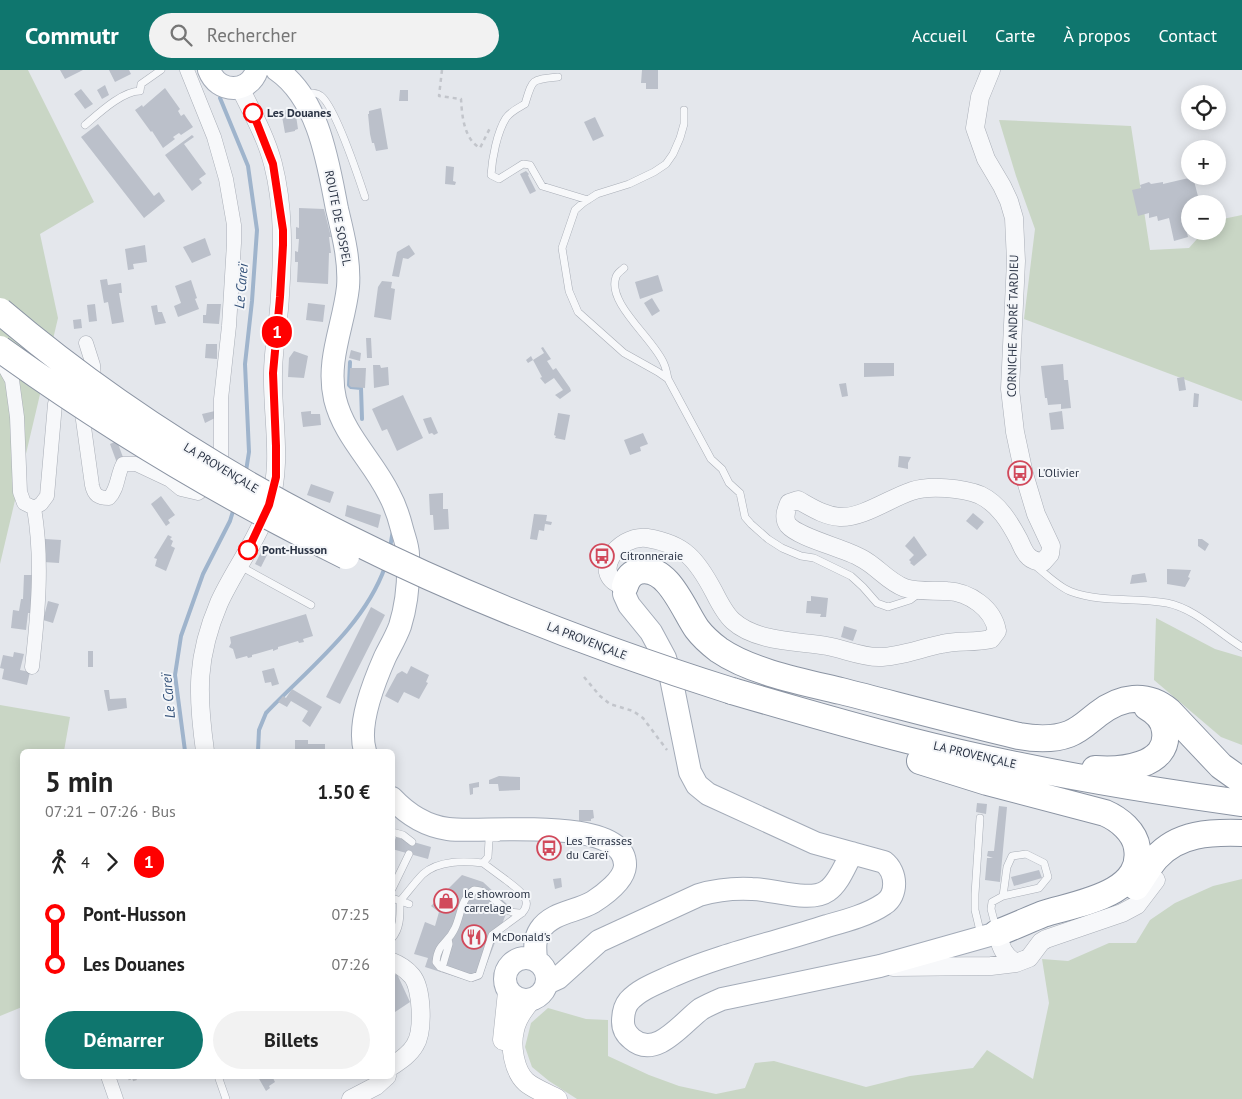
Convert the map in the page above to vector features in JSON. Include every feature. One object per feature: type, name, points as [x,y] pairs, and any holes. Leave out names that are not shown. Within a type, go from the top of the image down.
[{"type":"highway","name":"LA PROVENÇALE","points":[[0,311],[62,361],[169,436],[291,508],[380,553],[516,614],[630,657],[797,729],[920,761],[1061,791],[1242,819]]},
{"type":"highway","name":"LA PROVENÇALE","points":[[0,349],[66,396],[162,457],[250,507],[349,558],[414,588],[518,633],[635,677],[1012,764],[1103,782],[1242,803]]},
{"type":"highway","points":[[625,586],[629,576],[635,572],[648,570],[663,577],[677,593],[698,629],[711,644],[727,655],[752,666],[802,681],[1008,733],[1043,738],[1068,735],[1110,706],[1122,701],[1142,698],[1155,702],[1164,706],[1221,766],[1242,781]]},
{"type":"highway","points":[[1012,764],[1113,770],[1128,768],[1149,760],[1158,754],[1164,741],[1166,732],[1162,722],[1155,712],[1148,708],[1139,704],[1122,701]]},
{"type":"highway","points":[[920,761],[987,782],[1105,813],[1126,827],[1135,841],[1138,851],[1136,865],[1131,875],[1118,888],[985,936]]},
{"type":"highway","points":[[985,936],[1045,924],[1113,903],[1131,892],[1156,857],[1173,844],[1201,834],[1242,833]]},
{"type":"main road","points":[[199,73],[229,88],[240,88],[253,79],[257,70]]},
{"type":"main road","name":"ROUTE DE SOSPEL","points":[[277,70],[286,76],[301,95],[318,128],[327,161],[346,255],[348,288],[336,340],[332,372],[335,399],[343,422],[352,438],[389,493],[408,553],[407,590],[400,626],[384,658],[362,692],[356,707],[351,728],[351,749]]},
{"type":"main road","points":[[625,586],[624,594],[629,605],[651,632],[665,658],[671,678],[687,763],[692,778],[697,785],[708,794],[815,842],[884,862],[891,869],[894,884],[892,894],[887,902],[878,908],[834,924],[710,961],[654,984],[630,1000],[624,1011],[623,1026],[629,1037],[642,1044],[655,1044],[665,1039],[702,1008],[722,999],[880,966],[985,936]]},
{"type":"main road","name":"ROUTE DE SOSPEL","points":[[365,749],[362,730],[365,713],[384,658]]},
{"type":"main road","points":[[395,801],[404,811],[421,820],[447,829],[474,831],[542,829],[570,831],[611,842],[622,853],[625,869],[621,879],[592,902],[547,922],[540,930],[535,942],[536,967],[544,990],[524,1008],[514,1030],[513,1056],[516,1067],[526,1082],[557,1099]]},
{"type":"main road","points":[[395,819],[436,838],[455,842],[486,853],[570,842],[592,836]]},
{"type":"main road","points":[[536,1099],[521,1090],[513,1082],[506,1070],[502,1056],[508,992],[504,977],[511,963],[536,967],[556,965],[569,968],[599,942],[699,895],[712,891],[754,888],[810,896],[820,895],[829,890],[836,882],[852,853]]},
{"type":"main road","points":[[508,992],[519,999],[531,1000]]},
{"type":"street","name":"CORNICHE ANDRÉ TARDIEU","points":[[991,70],[980,96],[975,128],[986,159],[1002,186],[1014,218],[1016,261],[1010,389],[1014,424],[1024,474],[1036,514],[1051,546],[1050,554],[1043,562],[1034,561]]},
{"type":"street","points":[[86,343],[93,365],[94,378],[92,391],[86,403],[83,427],[93,491],[96,496],[109,498],[114,493],[117,478],[123,464],[136,464],[170,480],[181,489],[198,493],[216,481],[221,475],[221,399],[228,326],[234,225],[224,171],[199,73]]},
{"type":"street","points":[[205,749],[199,700],[202,650],[219,603],[259,529],[269,505],[276,468],[273,373],[280,297],[283,230],[273,164],[261,132],[240,88]]},
{"type":"street","points":[[0,359],[12,380],[17,417],[20,492],[24,504],[34,508]]},
{"type":"street","points":[[34,508],[41,504],[46,496],[55,404],[61,388],[68,386],[77,387],[83,393],[86,403]]},
{"type":"street","points":[[221,475],[269,505]]},
{"type":"street","points":[[625,586],[616,584],[609,578],[607,569],[616,549],[627,540],[644,538],[665,542],[684,550],[708,580],[720,604],[733,621],[751,632],[776,639],[828,646],[878,657],[892,656],[944,643],[977,642],[991,639],[997,631],[995,622],[987,610],[973,598],[950,591],[907,588],[894,583],[862,558],[800,533],[788,524],[785,515],[788,503],[798,500],[823,514],[842,517],[869,511],[912,490],[951,488],[979,495],[998,508],[1010,523],[1027,556],[1034,561]]},
{"type":"street","points":[[32,667],[40,575],[37,523],[34,508]]},
{"type":"street","points":[[880,966],[919,968],[991,966],[1016,963],[1029,958],[1041,942],[1046,939],[1122,913],[1137,905],[1166,864],[1176,855],[1191,848],[1223,844],[1242,845]]},
{"type":"street","points":[[985,936],[1007,958],[1016,963]]},
{"type":"street","points":[[985,936],[982,956],[991,966]]},
{"type":"street","points":[[395,964],[413,977],[417,988],[421,1032],[416,1044],[408,1054],[395,1064]]},
{"type":"street","points":[[109,1079],[116,1099]]},
{"type":"street","points":[[351,1099],[376,1086],[384,1079]]},
{"type":"lane","points":[[85,125],[106,107],[134,91],[140,91],[141,84],[161,70]]},
{"type":"lane","points":[[558,77],[536,79],[532,82],[525,104],[506,118],[492,161],[491,175],[499,179],[524,164],[530,165],[542,186],[588,200]]},
{"type":"lane","points":[[301,95],[314,93],[321,96],[329,108],[340,131],[365,197]]},
{"type":"lane","points":[[668,380],[658,372],[624,353],[578,312],[569,291],[562,248],[575,210],[597,194],[629,184],[666,164],[674,154],[680,138],[684,124],[684,110]]},
{"type":"lane","points":[[624,268],[616,275],[616,296],[664,363],[668,380],[711,459],[722,469],[729,483],[740,493],[745,516],[751,524],[782,548],[801,556],[814,558],[851,576],[877,603],[888,607],[910,600],[924,590]]},
{"type":"lane","points":[[1034,561],[1038,568],[1070,592],[1105,600],[1137,600],[1168,603],[1192,612],[1242,647]]},
{"type":"lane","points":[[240,565],[311,604]]},
{"type":"lane","points":[[980,818],[975,910],[985,936]]},
{"type":"lane","points":[[486,853],[491,838],[535,836],[542,829]]},
{"type":"lane","points":[[395,833],[409,838],[412,842]]},
{"type":"lane","points":[[395,935],[400,918],[400,901],[423,875],[433,868],[486,853]]},
{"type":"lane","points":[[486,853],[521,890],[527,902],[526,909],[522,913],[492,935],[479,975],[471,978],[442,968],[436,962],[437,953],[442,943],[448,939],[455,929],[466,896],[474,890],[487,893],[508,912],[514,914],[522,913]]},
{"type":"lane","points":[[395,883],[409,854]]},
{"type":"lane","points":[[985,936],[992,902],[1003,896],[1039,888],[1048,877],[1044,863],[1026,854],[1012,856],[1007,867],[1003,896]]},
{"type":"lane","points":[[395,899],[409,904]]},
{"type":"lane","points":[[219,1079],[226,1099]]},
{"type":"path","points":[[442,70],[439,96],[461,99],[465,129],[473,144],[480,148],[492,124],[502,129]]},
{"type":"path","points":[[584,677],[600,696],[610,704],[634,711],[643,718],[674,757],[687,763]]},
{"type":"green space","points":[[0,70],[28,70],[94,202],[40,234],[58,318],[0,564]]},
{"type":"green space","points":[[999,120],[1131,126],[1150,250],[1189,248],[1196,240],[1226,240],[1226,218],[1242,215],[1242,401],[1024,319],[1035,229]]},
{"type":"green space","points":[[1156,618],[1215,649],[1242,657],[1242,745],[1221,737],[1154,680]]},
{"type":"green space","points":[[0,705],[70,717],[64,749],[20,749],[20,1008],[0,1016]]},
{"type":"green space","points":[[1242,879],[1242,1099],[577,1099],[549,1081],[532,1067],[525,1047],[531,1023],[548,1008],[586,1019],[608,1020],[608,1056],[649,1075],[679,1086],[716,1094],[745,1088],[755,1063],[774,1061],[866,1087],[910,1076],[973,1068],[987,1050],[1033,1079],[1049,1003],[1042,959],[1068,961],[1109,943],[1136,943],[1150,920],[1175,903],[1213,886]]},
{"type":"building","points":[[60,70],[83,70],[65,79]]},
{"type":"building","points":[[109,70],[129,70],[131,74],[115,82]]},
{"type":"building","points":[[642,70],[658,70],[658,89],[646,89],[646,83],[641,83]]},
{"type":"building","points":[[105,85],[109,95],[102,99],[97,90]]},
{"type":"building","points":[[165,88],[180,109],[178,111],[181,116],[184,114],[193,127],[181,135],[179,133],[173,137],[175,139],[163,148],[135,110],[142,105],[143,107]]},
{"type":"building","points":[[81,89],[93,104],[85,109],[74,94]]},
{"type":"building","points":[[400,90],[408,90],[408,101],[399,101]]},
{"type":"building","points":[[381,108],[388,149],[376,151],[370,134],[368,114],[369,111]]},
{"type":"building","points":[[295,109],[298,129],[285,133],[281,111]]},
{"type":"building","points":[[595,117],[604,136],[593,141],[584,122]]},
{"type":"building","points":[[98,124],[154,196],[159,192],[165,201],[144,218],[81,137]]},
{"type":"building","points":[[192,135],[194,137],[184,144],[206,174],[199,179],[202,183],[192,191],[165,155]]},
{"type":"building","points":[[446,166],[454,167],[453,181],[456,182],[455,185],[445,184]]},
{"type":"building","points":[[526,171],[536,191],[530,194],[520,174]]},
{"type":"building","points":[[1181,180],[1181,185],[1195,185],[1198,195],[1181,195],[1181,239],[1174,241],[1169,218],[1158,221],[1157,216],[1149,218],[1149,213],[1138,216],[1132,190],[1141,188],[1140,185],[1149,182],[1151,184],[1163,182],[1163,184]]},
{"type":"building","points":[[299,208],[324,209],[331,237],[329,237],[331,253],[329,253],[328,284],[297,282],[298,262],[295,262],[295,251],[298,252],[299,239],[296,239],[296,227],[299,228]]},
{"type":"building","points":[[205,238],[211,255],[192,263],[183,247]]},
{"type":"building","points":[[145,245],[147,262],[133,264],[134,269],[128,270],[125,249]]},
{"type":"building","points":[[409,245],[415,254],[408,259],[403,258],[399,277],[392,276],[397,252]]},
{"type":"building","points":[[658,275],[663,291],[640,299],[635,282]]},
{"type":"building","points":[[107,279],[108,285],[121,283],[122,293],[119,293],[124,322],[112,324],[108,302],[104,303],[100,280]]},
{"type":"building","points":[[191,280],[199,309],[178,317],[174,306],[181,303],[175,286]]},
{"type":"building","points":[[382,281],[392,282],[391,288],[395,289],[391,320],[374,317],[378,287]]},
{"type":"building","points":[[652,298],[660,311],[652,316],[644,303]]},
{"type":"building","points":[[308,303],[325,305],[323,322],[306,320]]},
{"type":"building","points":[[95,304],[97,321],[89,322],[87,305]]},
{"type":"building","points":[[207,304],[221,304],[219,324],[203,323],[203,315],[206,315]]},
{"type":"building","points":[[157,305],[158,312],[162,312],[166,323],[155,325],[151,306]]},
{"type":"building","points":[[81,319],[82,328],[74,329],[73,320]]},
{"type":"building","points":[[366,338],[371,338],[372,358],[367,358]]},
{"type":"building","points":[[206,344],[217,344],[217,359],[205,358]]},
{"type":"building","points":[[543,347],[551,359],[547,361],[553,370],[556,368],[571,391],[560,399],[555,395],[563,390],[554,378],[545,384],[540,378],[542,377],[533,360],[544,353],[541,348]]},
{"type":"building","points":[[351,350],[361,353],[360,361],[349,358]]},
{"type":"building","points":[[294,351],[308,356],[304,378],[288,377],[289,358]]},
{"type":"building","points":[[531,356],[533,360],[528,363],[526,360]]},
{"type":"building","points":[[864,363],[894,363],[894,376],[864,377]]},
{"type":"building","points":[[1063,364],[1064,380],[1068,380],[1071,408],[1061,409],[1061,404],[1048,405],[1047,398],[1045,398],[1041,366]]},
{"type":"building","points":[[373,365],[380,365],[381,368],[388,367],[389,385],[374,388]]},
{"type":"building","points":[[350,368],[366,368],[365,388],[351,387],[349,385]]},
{"type":"building","points":[[1184,377],[1186,390],[1179,391],[1177,378]]},
{"type":"building","points":[[846,383],[848,396],[842,397],[839,384]]},
{"type":"building","points":[[1194,393],[1199,394],[1198,407],[1193,407]]},
{"type":"building","points":[[403,395],[423,438],[397,451],[387,429],[382,431],[372,409]]},
{"type":"building","points":[[215,411],[215,418],[205,423],[202,414]]},
{"type":"building","points":[[311,411],[311,414],[320,414],[321,425],[303,427],[301,412]]},
{"type":"building","points":[[1062,411],[1064,429],[1051,430],[1049,413]]},
{"type":"building","points":[[558,413],[570,415],[565,440],[555,438],[556,436],[554,435]]},
{"type":"building","points":[[431,417],[438,433],[434,435],[432,433],[429,434],[423,419]]},
{"type":"building","points":[[643,433],[648,444],[640,447],[641,451],[630,455],[624,440]]},
{"type":"building","points":[[117,441],[124,460],[117,463],[110,444]]},
{"type":"building","points":[[899,456],[911,457],[908,469],[898,467]]},
{"type":"building","points":[[311,484],[334,492],[330,503],[307,495]]},
{"type":"building","points":[[443,493],[443,509],[448,509],[449,529],[434,530],[433,515],[430,515],[429,494]]},
{"type":"building","points":[[161,496],[175,515],[168,520],[170,523],[166,526],[151,504]]},
{"type":"building","points":[[347,505],[381,515],[378,528],[345,516]]},
{"type":"building","points":[[973,513],[984,522],[977,530],[966,521]]},
{"type":"building","points":[[534,514],[547,515],[546,521],[552,522],[551,525],[545,524],[544,531],[539,530],[537,540],[530,539]]},
{"type":"building","points":[[168,535],[172,537],[170,539],[173,541],[171,546],[175,548],[166,571],[155,566],[157,559],[154,558]]},
{"type":"building","points":[[914,536],[927,555],[914,566],[909,560],[914,555],[905,546]]},
{"type":"building","points":[[45,539],[61,540],[59,563],[43,562]]},
{"type":"building","points":[[1198,539],[1202,539],[1209,544],[1205,551],[1198,546]]},
{"type":"building","points":[[261,552],[267,555],[261,567],[255,564]]},
{"type":"building","points":[[1167,569],[1191,570],[1188,577],[1190,578],[1185,587],[1167,584]]},
{"type":"building","points":[[1145,573],[1147,582],[1130,584],[1132,575]]},
{"type":"building","points":[[24,575],[35,575],[32,613],[28,613],[26,630],[11,628],[13,610],[19,611],[21,599],[23,599]]},
{"type":"building","points":[[811,596],[828,598],[826,617],[820,617],[821,614],[806,613],[807,601],[811,601]]},
{"type":"building","points":[[48,601],[59,604],[53,623],[43,620]]},
{"type":"building","points":[[371,607],[385,615],[340,704],[326,697]]},
{"type":"building","points":[[306,614],[313,636],[303,639],[304,642],[299,643],[298,641],[278,647],[278,649],[273,651],[273,649],[252,655],[252,657],[248,658],[247,656],[236,659],[233,649],[229,647],[231,643],[230,637]]},
{"type":"building","points":[[844,626],[857,630],[853,641],[841,637]]},
{"type":"building","points":[[88,651],[93,651],[93,667],[88,667]]},
{"type":"building","points":[[14,652],[24,654],[20,670],[30,672],[27,685],[2,679],[4,669],[0,668],[3,655],[13,657]]},
{"type":"building","points":[[411,666],[429,675],[426,682],[428,683],[419,699],[404,692],[398,703],[385,696],[397,674],[402,671],[407,674]]},
{"type":"building","points":[[274,668],[279,684],[272,686],[271,682],[265,683],[262,671]]},
{"type":"building","points":[[292,689],[322,707],[310,727],[302,721],[308,711],[291,701],[287,707],[278,702],[283,696],[286,698]]},
{"type":"building","points":[[104,690],[109,690],[110,699],[126,698],[127,708],[108,711]]},
{"type":"building","points":[[295,740],[308,740],[308,744],[325,744],[325,749],[295,749]]},
{"type":"building","points":[[499,776],[520,777],[520,790],[499,791],[498,784],[489,784],[489,780]]},
{"type":"building","points":[[479,782],[479,787],[473,788],[473,794],[470,795],[469,784]]},
{"type":"building","points":[[977,803],[987,804],[986,814],[976,812]]},
{"type":"building","points":[[999,806],[1007,807],[1000,882],[985,880],[987,858],[993,858],[987,856],[988,851],[994,851]]},
{"type":"building","points":[[579,810],[593,810],[594,818],[591,821],[579,821]]},
{"type":"building","points":[[396,837],[431,847],[428,859],[395,850]]},
{"type":"building","points":[[1039,870],[1042,878],[1014,886],[1011,877]]},
{"type":"building","points":[[462,875],[483,882],[509,906],[481,979],[472,982],[425,967],[428,958],[414,954],[425,922],[435,926],[439,912],[431,906]]},
{"type":"building","points":[[561,878],[562,887],[555,889],[553,879]]},
{"type":"building","points":[[397,974],[410,1002],[395,1012],[395,975]]},
{"type":"building","points":[[259,1079],[274,1079],[275,1082],[266,1091]]},
{"type":"waterway","name":"Le Careï","points":[[220,98],[248,166],[257,230],[245,364],[249,452],[246,471]]},
{"type":"waterway","points":[[350,362],[349,385],[361,388],[362,419]]},
{"type":"waterway","name":"Le Careï","points":[[185,749],[175,675],[181,636],[203,574],[230,521],[234,508]]},
{"type":"waterway","points":[[390,548],[393,530]]},
{"type":"waterway","points":[[258,749],[259,730],[266,713],[317,663],[349,627],[364,608],[376,588],[385,567]]},
{"type":"bus line","name":"1","points":[[248,550],[269,505],[276,477],[273,373],[283,245],[283,230],[273,164],[253,113]]},
{"type":"place","name":"Les Douanes","points":[[253,113]]},
{"type":"place","name":"L'Olivier","points":[[1020,473]]},
{"type":"place","name":"Pont-Husson","points":[[248,550]]},
{"type":"place","name":"Citronneraie","points":[[602,556]]},
{"type":"place","name":"Les Terrasses du Careï","points":[[549,848]]},
{"type":"place","name":"le showroom carrelage","points":[[446,901]]},
{"type":"place","name":"McDonald's","points":[[474,937]]}]
